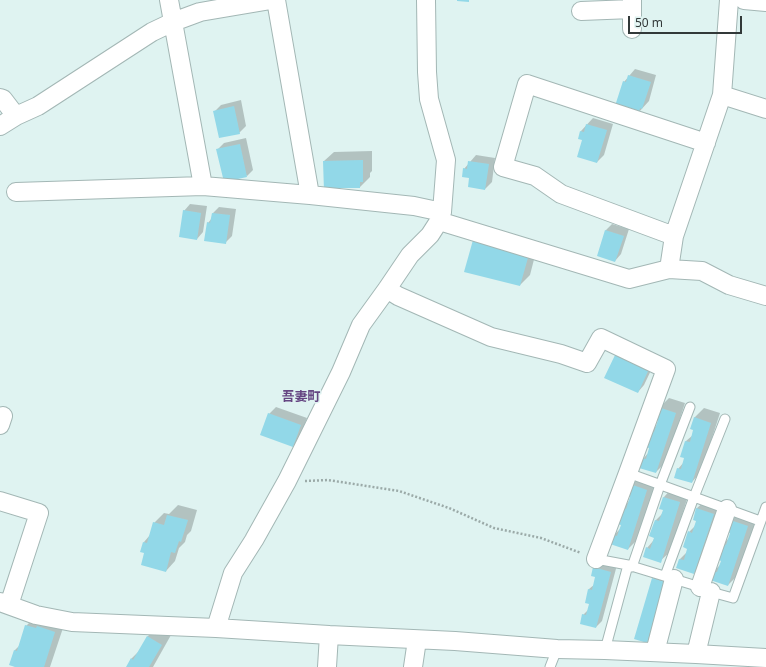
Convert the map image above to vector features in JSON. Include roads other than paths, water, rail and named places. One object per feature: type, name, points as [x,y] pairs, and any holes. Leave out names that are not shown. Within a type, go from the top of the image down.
[{"type":"street","points":[[169,0],[203,186]]},
{"type":"street","points":[[0,126],[16,116],[38,106],[152,32],[173,22],[200,12],[271,0]]},
{"type":"street","points":[[276,0],[310,195]]},
{"type":"street","points":[[216,628],[233,573],[254,540],[287,482],[331,393],[362,325],[410,255],[430,235],[441,216],[446,160],[429,99],[426,72],[426,0]]},
{"type":"street","points":[[669,269],[674,236],[722,96],[729,0]]},
{"type":"street","points":[[744,0],[766,2]]},
{"type":"street","points":[[581,11],[632,5],[632,29]]},
{"type":"street","points":[[674,236],[561,194],[535,176],[503,167],[527,84],[706,143]]},
{"type":"street","points":[[722,96],[766,109]]},
{"type":"street","points":[[0,98],[3,99],[16,116]]},
{"type":"street","points":[[16,192],[203,186],[414,206],[629,279],[669,269],[702,271],[729,285],[766,296]]},
{"type":"street","points":[[387,289],[398,296],[491,337],[561,354],[587,363],[601,338],[666,369],[596,559]]},
{"type":"street","points":[[0,501],[39,513],[5,604],[36,615],[72,622],[216,628],[557,648],[766,658]]},
{"type":"street","points":[[696,654],[705,589],[727,509]]},
{"type":"street","points":[[655,652],[670,578]]},
{"type":"street","points":[[327,667],[329,635]]},
{"type":"street","points":[[413,667],[417,640]]},
{"type":"lane","points":[[605,650],[630,566],[690,407]]},
{"type":"lane","points":[[670,578],[694,497],[725,419]]},
{"type":"lane","points":[[628,473],[760,521]]},
{"type":"lane","points":[[596,559],[630,566],[733,598],[766,507]]},
{"type":"lane","points":[[550,667],[557,648]]},
{"type":"district","name":"吾妻町","points":[[301,397]]}]
